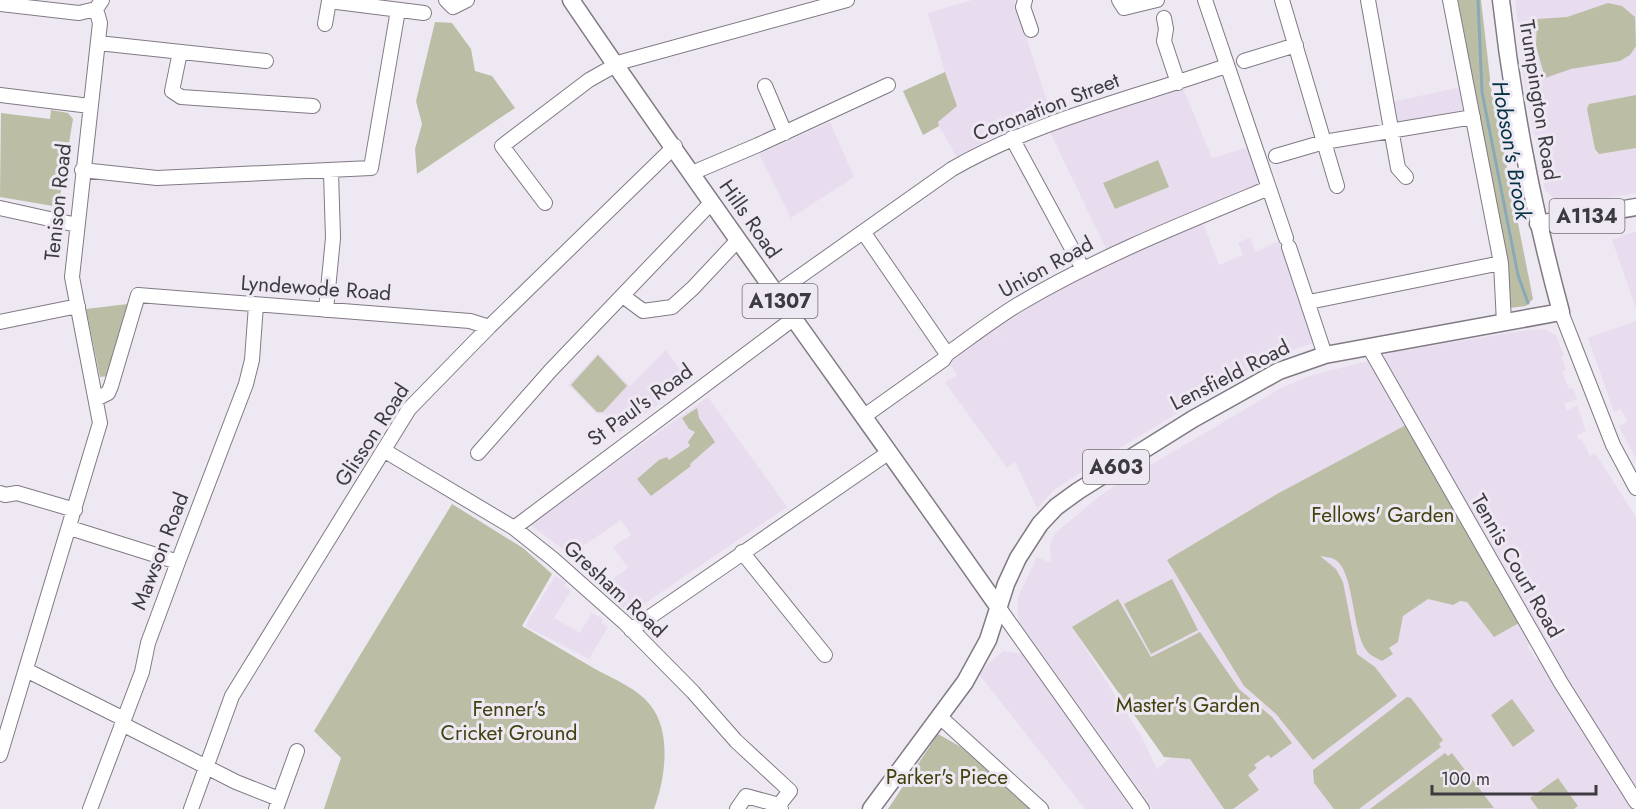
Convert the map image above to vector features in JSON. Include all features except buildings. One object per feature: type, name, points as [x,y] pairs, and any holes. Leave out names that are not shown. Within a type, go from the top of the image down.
[{"type":"main road","name":"Hills Road","points":[[571,0],[614,64],[675,146],[737,241],[999,608]]},
{"type":"main road","name":"Trumpington Road","points":[[1501,0],[1510,83],[1538,224],[1561,312]]},
{"type":"main road","name":"A1134","points":[[1538,224],[1636,207]]},
{"type":"main road","name":"Lensfield Road","points":[[999,608],[1005,584],[1040,524],[1078,491],[1178,427],[1258,382],[1299,363],[1325,355],[1561,312]]},
{"type":"main road","name":"A603","points":[[871,809],[965,682],[988,640],[999,608]]},
{"type":"street","points":[[326,24],[329,0],[424,13]]},
{"type":"street","points":[[446,0],[447,5],[453,8],[467,0]]},
{"type":"street","points":[[545,203],[502,146],[614,64],[847,0]]},
{"type":"street","points":[[1025,0],[1023,7],[1031,30]]},
{"type":"street","points":[[1119,0],[1124,8],[1130,8],[1157,0]]},
{"type":"street","points":[[1204,0],[1310,302],[1325,355]]},
{"type":"street","points":[[1282,0],[1337,186]]},
{"type":"street","points":[[1368,0],[1398,168],[1406,177]]},
{"type":"street","points":[[1450,0],[1502,263],[1504,323]]},
{"type":"street","points":[[0,4],[80,13],[99,4]]},
{"type":"street","name":"Tenison Road","points":[[0,755],[100,423],[72,277],[82,170],[100,24],[99,4]]},
{"type":"street","points":[[82,170],[157,178],[331,172],[371,168],[398,10]]},
{"type":"street","points":[[1164,18],[1166,28],[1164,41],[1178,83]]},
{"type":"street","points":[[98,43],[266,61]]},
{"type":"street","points":[[1244,61],[1296,45]]},
{"type":"street","points":[[180,52],[172,91],[181,97],[313,106]]},
{"type":"street","name":"Coronation Street","points":[[775,294],[952,169],[1012,138],[1226,66]]},
{"type":"street","points":[[692,173],[888,85]]},
{"type":"street","points":[[765,86],[785,133]]},
{"type":"street","points":[[0,95],[90,106]]},
{"type":"street","points":[[1276,156],[1324,142],[1473,117]]},
{"type":"street","points":[[1012,138],[1083,269]]},
{"type":"street","name":"Glisson Road","points":[[191,809],[232,696],[410,409],[489,327],[675,146]]},
{"type":"street","points":[[326,310],[333,238],[331,172]]},
{"type":"street","name":"Union Road","points":[[863,417],[1017,305],[1083,269],[1269,188]]},
{"type":"street","points":[[478,453],[551,370],[711,203]]},
{"type":"street","points":[[0,208],[77,225]]},
{"type":"street","points":[[864,233],[947,354]]},
{"type":"street","points":[[622,296],[643,311],[672,307],[737,241]]},
{"type":"street","points":[[1310,302],[1502,263]]},
{"type":"street","name":"Lyndewode Road","points":[[96,399],[108,393],[111,386],[138,295],[470,321],[489,327]]},
{"type":"street","name":"Mawson Road","points":[[90,809],[123,722],[178,562],[250,372],[256,305]]},
{"type":"street","points":[[0,322],[78,306]]},
{"type":"street","points":[[1561,312],[1613,445],[1636,488]]},
{"type":"street","name":"St Paul's Road","points":[[514,528],[605,457],[793,319]]},
{"type":"street","name":"Tennis Court Road","points":[[1369,347],[1561,683],[1636,802]]},
{"type":"street","name":"Gresham Road","points":[[385,451],[514,528],[553,559],[631,630],[693,692],[736,741],[790,790],[780,807]]},
{"type":"street","points":[[631,630],[888,453]]},
{"type":"street","points":[[0,492],[5,495],[17,493],[75,510]]},
{"type":"street","points":[[70,528],[178,562]]},
{"type":"street","points":[[742,552],[825,655]]},
{"type":"street","points":[[999,608],[1142,809]]},
{"type":"street","points":[[26,670],[278,804],[297,751]]},
{"type":"street","points":[[939,716],[1041,809]]},
{"type":"street","points":[[737,809],[746,796],[780,807]]},
{"type":"shaded area","points":[[972,0],[1014,0],[1052,116],[987,140],[957,158],[939,126],[923,135],[903,91],[945,72],[928,13]]},
{"type":"shaded area","points":[[1515,0],[1636,0],[1636,193],[1574,204],[1557,201],[1545,190],[1524,79]]},
{"type":"shaded area","points":[[1182,86],[1212,158],[1249,147],[1265,186],[1108,253],[1050,132]]},
{"type":"shaded area","points":[[1461,87],[1467,109],[1395,123],[1391,102]]},
{"type":"shaded area","points":[[830,122],[854,177],[791,218],[759,154]]},
{"type":"shaded area","points":[[1203,223],[1219,265],[1243,255],[1238,242],[1250,238],[1256,252],[1279,241],[1314,343],[1280,354],[1251,369],[1095,463],[1054,490],[1037,508],[1015,462],[1007,468],[945,382],[957,375],[947,360],[992,328],[1003,344],[994,329],[1017,316],[1014,310],[1070,279]]},
{"type":"shaded area","points":[[1636,231],[1636,308],[1612,240]]},
{"type":"shaded area","points":[[1636,321],[1636,459],[1619,426],[1628,421],[1621,409],[1614,412],[1588,338]]},
{"type":"shaded area","points":[[1545,329],[1556,335],[1564,356],[1561,357],[1566,370],[1562,372],[1569,389],[1573,388],[1577,399],[1564,404],[1567,410],[1577,406],[1586,432],[1577,435],[1579,440],[1582,439],[1590,456],[1595,453],[1636,517],[1636,794],[1569,690],[1381,358],[1394,352]]},
{"type":"shaded area","points":[[666,350],[689,382],[619,433],[605,414],[597,414],[568,385],[598,353],[630,386]]},
{"type":"shaded area","points":[[1368,361],[1374,362],[1531,640],[1528,647],[1535,658],[1544,662],[1636,809],[1153,809],[1018,620],[1018,597],[1037,557],[1051,563],[1050,545],[1055,533],[1105,492],[1281,388],[1309,376]],"holes":[[[1074,630],[1164,757],[1171,757],[1157,769],[1140,734]]]},
{"type":"shaded area","points":[[708,397],[787,507],[629,614],[601,587],[628,568],[613,547],[631,535],[621,520],[570,555],[530,524]]},
{"type":"shaded area","points":[[555,576],[566,582],[564,586],[571,590],[554,618],[580,633],[592,613],[603,619],[601,623],[608,627],[589,659],[525,626]]},
{"type":"shaded area","points":[[1003,651],[1024,654],[1131,809],[1085,809],[978,673]]},
{"type":"green space","points":[[1458,0],[1481,0],[1491,87],[1533,299],[1526,306],[1510,308],[1507,263]]},
{"type":"green space","points":[[1608,3],[1622,6],[1635,17],[1636,46],[1630,55],[1620,61],[1571,69],[1545,78],[1536,46],[1537,19],[1567,17]]},
{"type":"green space","points":[[435,22],[452,23],[471,49],[475,71],[492,76],[515,108],[417,174],[415,149],[422,124],[416,101]]},
{"type":"green space","points":[[945,72],[957,106],[938,122],[939,126],[923,135],[903,91]]},
{"type":"green space","points":[[1636,95],[1636,148],[1599,154],[1595,149],[1587,109],[1589,104]]},
{"type":"green space","points":[[51,110],[68,113],[73,119],[59,203],[53,206],[0,197],[1,113],[50,119]]},
{"type":"green space","points":[[1158,160],[1169,187],[1115,209],[1103,183]]},
{"type":"green space","points":[[128,304],[108,376],[100,377],[86,309]]},
{"type":"green space","points":[[598,355],[627,386],[603,412],[597,412],[571,385]]},
{"type":"green space","points":[[697,408],[699,418],[715,442],[690,464],[691,466],[651,496],[637,479],[659,460],[667,457],[669,460],[690,446],[688,442],[695,432],[689,429],[682,418]]},
{"type":"green space","name":"Fellows' Garden","points":[[1406,425],[1519,623],[1494,637],[1467,602],[1460,601],[1453,605],[1428,599],[1403,616],[1398,642],[1389,648],[1393,654],[1382,661],[1368,653],[1362,642],[1346,575],[1341,565],[1334,559],[1320,556],[1336,569],[1343,582],[1357,654],[1375,667],[1397,696],[1313,760],[1276,714],[1244,686],[1167,560],[1277,494]]},
{"type":"green space","name":"Fenner's Cricket Ground","points":[[452,504],[523,548],[552,574],[522,626],[631,688],[651,706],[658,717],[664,743],[663,771],[654,809],[324,809],[341,758],[314,731]]},
{"type":"green space","points":[[1172,579],[1198,630],[1151,654],[1124,604]]},
{"type":"green space","name":"Master's Garden","points":[[1118,599],[1151,657],[1200,632],[1239,689],[1272,717],[1292,743],[1271,758],[1268,755],[1254,765],[1257,768],[1248,775],[1259,790],[1233,809],[1224,809],[1190,759],[1164,757],[1072,627]]},
{"type":"green space","points":[[1407,697],[1411,698],[1443,740],[1439,744],[1441,747],[1359,809],[1334,809],[1314,783],[1313,770]]},
{"type":"green space","points":[[1512,699],[1535,731],[1513,747],[1491,715]]},
{"type":"green space","name":"Parker's Piece","points":[[938,734],[961,747],[1032,809],[888,809]]},
{"type":"green space","points":[[1445,753],[1448,756],[1452,753],[1494,808],[1370,809]]},
{"type":"green space","points":[[1558,778],[1578,806],[1574,809],[1538,809],[1530,798]]},
{"type":"waterway","name":"Hobson's Brook","points":[[1478,0],[1482,92],[1518,275],[1528,303]]}]
